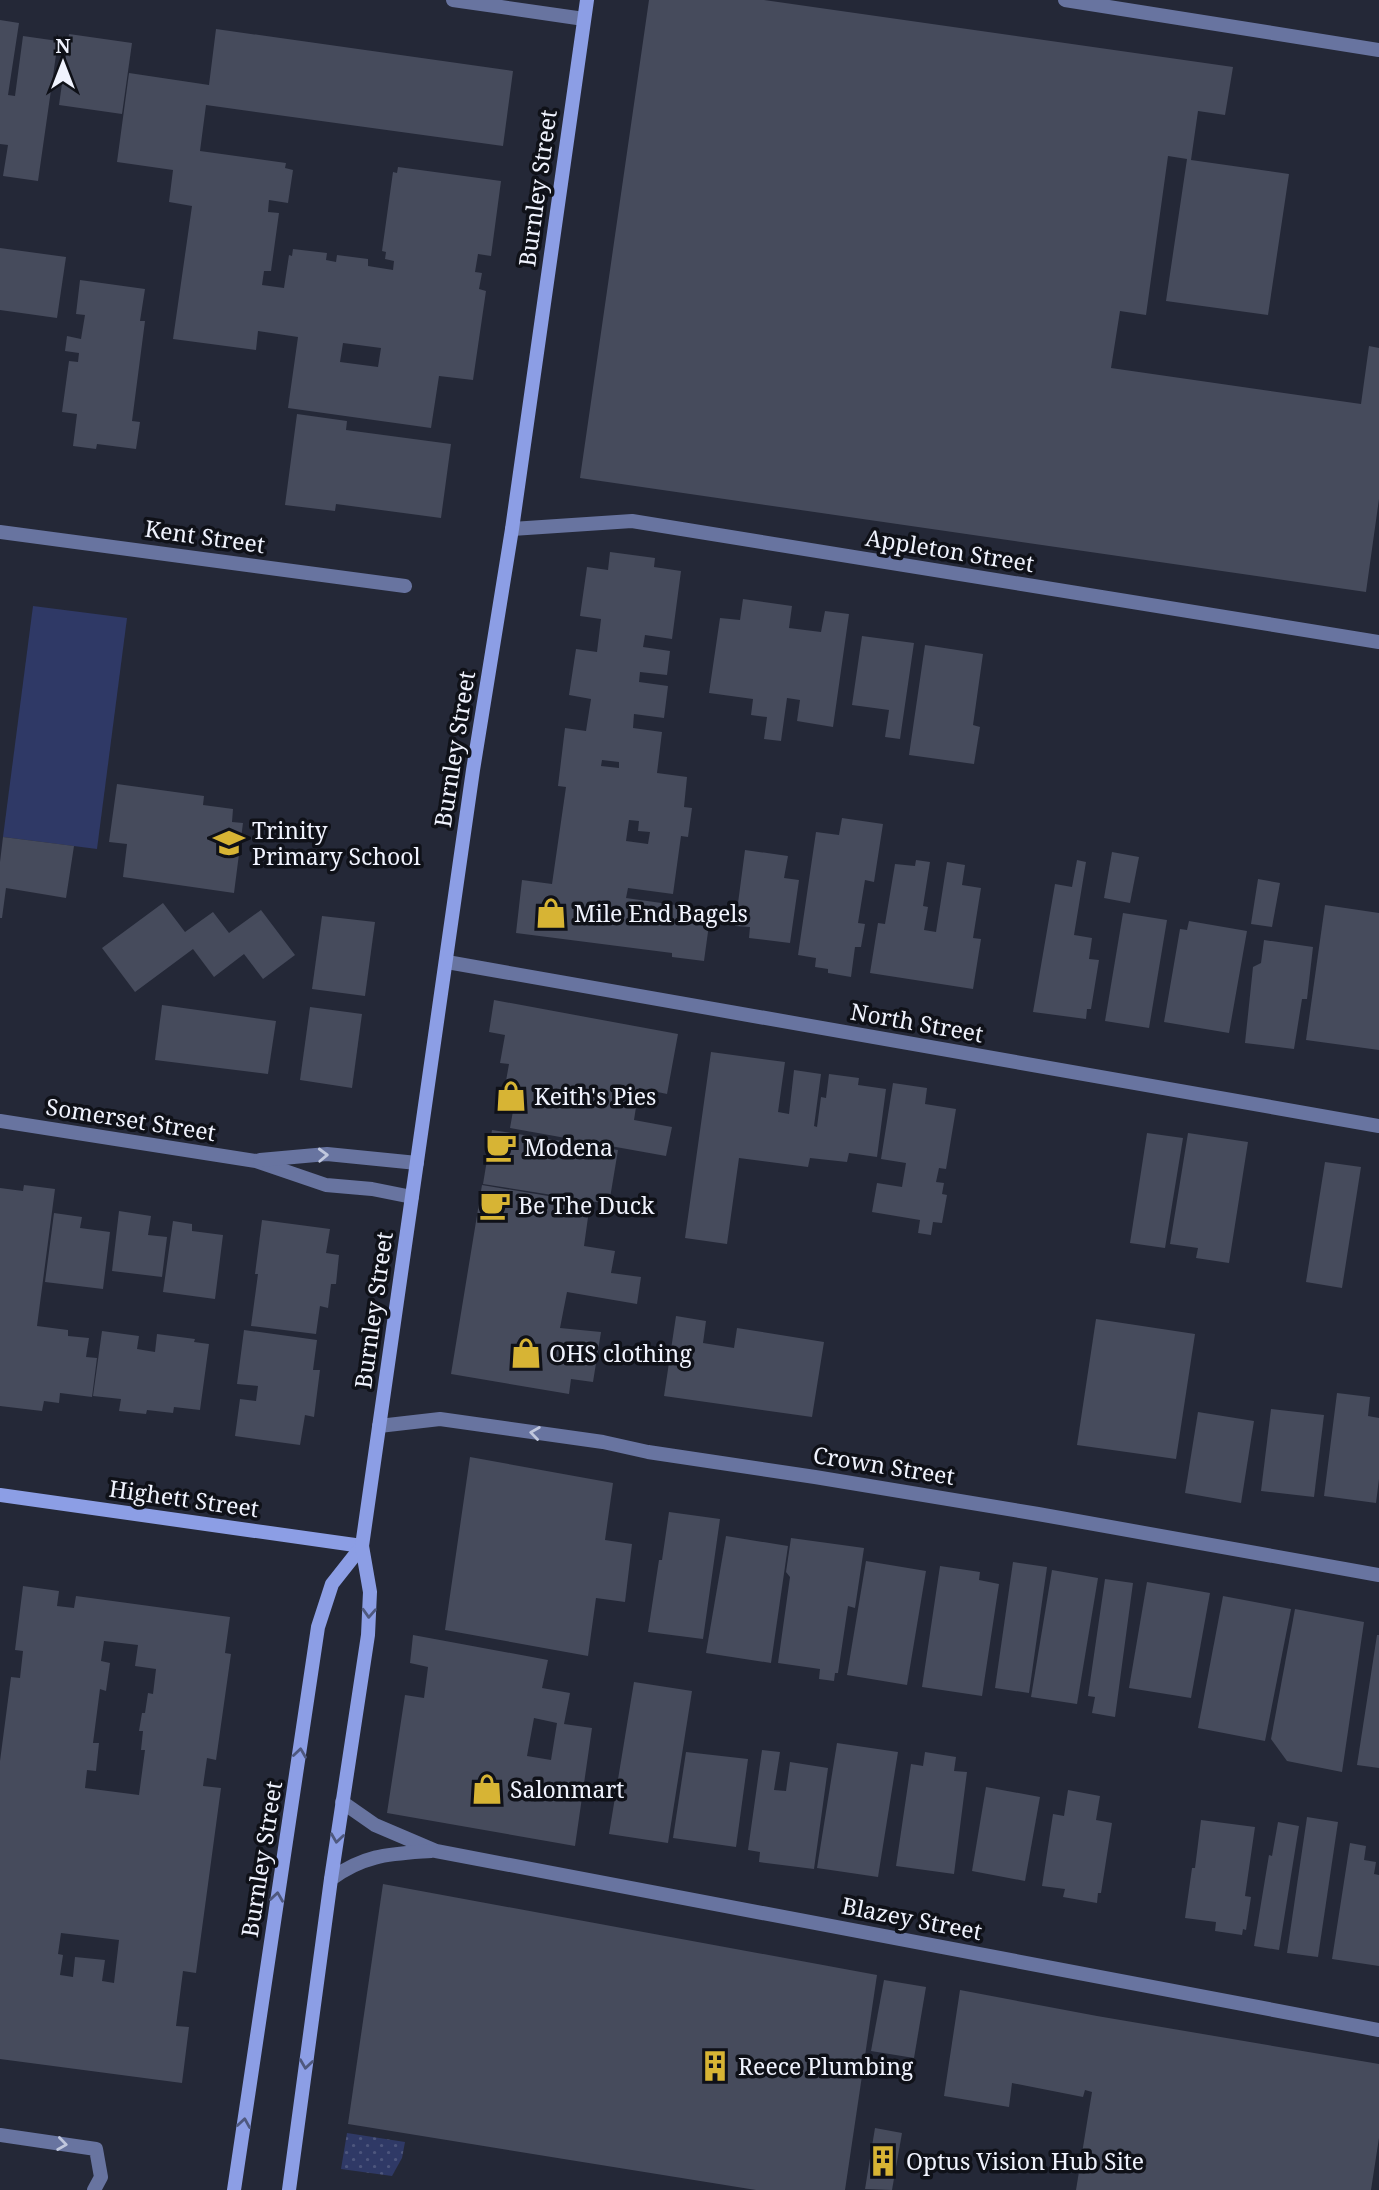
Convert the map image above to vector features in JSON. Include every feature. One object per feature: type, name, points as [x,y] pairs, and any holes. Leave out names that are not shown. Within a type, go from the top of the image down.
[{"type":"main road","name":"Burnley Street","points":[[289,2190],[331,1879],[368,1635],[370,1592],[362,1546],[587,0]]},
{"type":"main road","name":"Highett Street","points":[[0,1495],[362,1546]]},
{"type":"main road","name":"Burnley Street","points":[[234,2190],[318,1627],[332,1584],[362,1546]]},
{"type":"street","points":[[453,0],[584,19]]},
{"type":"street","points":[[1065,0],[1379,50]]},
{"type":"street","name":"Appleton Street","points":[[512,529],[632,521],[1379,642]]},
{"type":"street","name":"Kent Street","points":[[0,532],[405,586]]},
{"type":"street","name":"North Street","points":[[447,962],[1379,1126]]},
{"type":"street","name":"Somerset Street","points":[[0,1121],[256,1161],[326,1185],[372,1189],[412,1197]]},
{"type":"street","name":"Somerset Street","points":[[256,1161],[327,1154],[417,1163]]},
{"type":"street","name":"Crown Street","points":[[379,1426],[440,1419],[603,1442],[648,1452],[1038,1514],[1379,1575]]},
{"type":"street","name":"Blazey Street","points":[[342,1802],[375,1825],[436,1851],[1379,2030]]},
{"type":"street","name":"Blazey Street","points":[[331,1879],[341,1871],[371,1857],[436,1851]]},
{"type":"street","points":[[0,2134],[96,2149],[101,2177],[94,2190]]},
{"type":"shaded area","points":[[33,606],[127,618],[97,849],[3,837]]},
{"type":"shaded area","points":[[347,2133],[405,2142],[402,2158],[392,2176],[341,2169]]},
{"type":"building","points":[[649,0],[764,0],[1233,67],[1225,115],[1198,111],[1191,160],[1289,174],[1268,315],[1166,301],[1187,159],[1168,156],[1146,315],[1120,311],[1111,368],[1361,404],[1369,346],[1379,348],[1379,499],[1366,592],[580,478]]},
{"type":"building","points":[[0,20],[19,23],[8,95],[15,96],[23,36],[58,41],[38,181],[3,176],[8,145],[0,144]]},
{"type":"building","points":[[216,29],[513,71],[503,146],[206,105],[200,151],[286,163],[285,168],[293,170],[288,203],[269,200],[268,212],[279,213],[271,271],[264,271],[262,285],[284,288],[289,255],[292,256],[293,249],[327,253],[326,260],[336,262],[337,255],[368,259],[368,266],[393,270],[394,261],[385,259],[386,252],[382,251],[393,172],[397,173],[398,167],[501,181],[491,256],[478,254],[475,272],[482,273],[479,289],[486,291],[473,380],[439,376],[431,428],[288,408],[298,337],[258,331],[256,350],[173,339],[192,206],[169,202],[173,170],[117,162],[129,73],[209,85]],"holes":[[[343,343],[381,348],[378,367],[340,362]]]},
{"type":"building","points":[[69,34],[132,43],[122,114],[59,105]]},
{"type":"building","points":[[0,248],[66,257],[57,318],[0,310]]},
{"type":"building","points":[[80,280],[145,289],[140,321],[145,321],[132,421],[140,422],[136,449],[97,444],[96,449],[73,446],[77,414],[62,412],[69,361],[78,362],[79,353],[65,351],[67,336],[81,339],[85,315],[76,314]]},
{"type":"building","points":[[297,414],[347,421],[346,430],[451,444],[441,518],[336,504],[335,511],[285,505]]},
{"type":"building","points":[[610,552],[655,558],[654,567],[681,571],[672,639],[645,635],[643,647],[670,651],[667,675],[640,672],[639,682],[668,686],[664,718],[634,714],[633,728],[662,732],[657,773],[687,777],[684,807],[692,808],[688,837],[681,836],[673,894],[628,888],[626,898],[711,910],[704,961],[672,957],[672,953],[516,933],[522,880],[552,884],[566,787],[558,786],[565,728],[586,731],[591,699],[569,695],[576,649],[597,652],[601,619],[580,616],[587,567],[608,570]],"holes":[[[602,760],[619,762],[619,768],[601,766]],[[629,820],[639,821],[638,831],[650,832],[648,844],[626,841]]]},
{"type":"building","points":[[743,599],[792,606],[789,628],[821,632],[825,611],[849,614],[833,727],[797,721],[800,700],[787,698],[781,741],[764,739],[767,717],[751,715],[753,699],[709,693],[720,618],[740,620]]},
{"type":"building","points":[[862,636],[914,643],[900,739],[885,737],[889,710],[852,705]]},
{"type":"building","points":[[925,645],[983,654],[973,725],[980,727],[974,764],[909,755]]},
{"type":"building","points":[[117,784],[204,796],[203,805],[233,809],[232,822],[243,823],[234,893],[123,877],[127,844],[109,842]]},
{"type":"building","points":[[842,818],[883,824],[874,882],[865,880],[858,923],[865,924],[861,947],[855,947],[851,977],[828,973],[828,969],[815,967],[816,958],[798,955],[816,832],[839,835]]},
{"type":"building","points":[[3,837],[74,846],[66,898],[6,888],[0,918]]},
{"type":"building","points":[[745,850],[788,856],[784,878],[799,880],[790,943],[749,938],[750,927],[735,926]]},
{"type":"building","points":[[1112,852],[1139,857],[1130,903],[1104,898]]},
{"type":"building","points":[[916,860],[930,862],[923,906],[928,907],[924,930],[936,932],[947,862],[965,865],[962,885],[981,888],[973,938],[981,939],[973,989],[870,973],[878,923],[885,924],[895,864],[915,866]]},
{"type":"building","points":[[1077,860],[1086,862],[1074,935],[1092,938],[1089,959],[1099,960],[1091,1009],[1087,1009],[1086,1019],[1033,1012],[1055,884],[1072,887]]},
{"type":"building","points":[[1258,879],[1280,883],[1272,927],[1251,924]]},
{"type":"building","points":[[163,903],[185,932],[213,912],[229,933],[261,910],[295,955],[263,979],[244,954],[214,977],[193,949],[135,992],[102,948]]},
{"type":"building","points":[[1325,905],[1379,913],[1379,1050],[1306,1040]]},
{"type":"building","points":[[1123,913],[1167,920],[1149,1028],[1105,1021]]},
{"type":"building","points":[[322,916],[375,922],[365,996],[312,989]]},
{"type":"building","points":[[1189,921],[1247,931],[1229,1033],[1164,1022],[1180,929],[1187,930]]},
{"type":"building","points":[[1264,940],[1313,947],[1307,999],[1302,999],[1294,1049],[1245,1043],[1253,967],[1261,963]]},
{"type":"building","points":[[494,1000],[678,1034],[667,1094],[639,1088],[634,1120],[672,1127],[666,1156],[510,1128],[516,1094],[504,1092],[509,1064],[500,1063],[505,1035],[489,1032]]},
{"type":"building","points":[[162,1005],[276,1021],[268,1074],[155,1060]]},
{"type":"building","points":[[310,1007],[362,1014],[352,1088],[300,1080]]},
{"type":"building","points":[[711,1052],[785,1062],[778,1112],[789,1114],[794,1070],[821,1074],[814,1126],[817,1127],[821,1097],[826,1098],[829,1074],[859,1078],[858,1085],[886,1089],[877,1157],[849,1153],[847,1162],[810,1158],[808,1167],[739,1158],[727,1244],[685,1238]]},
{"type":"building","points":[[893,1083],[927,1088],[925,1104],[956,1109],[946,1169],[939,1168],[936,1182],[944,1183],[942,1194],[947,1195],[942,1223],[933,1222],[931,1235],[918,1233],[920,1220],[872,1212],[877,1183],[902,1187],[906,1163],[881,1159]]},
{"type":"building","points":[[492,1130],[618,1150],[609,1204],[483,1184]]},
{"type":"building","points":[[1147,1133],[1183,1138],[1165,1248],[1130,1243]]},
{"type":"building","points":[[1188,1133],[1248,1142],[1229,1263],[1196,1258],[1198,1248],[1170,1244]]},
{"type":"building","points":[[1325,1162],[1361,1167],[1342,1288],[1306,1282]]},
{"type":"building","points":[[24,1185],[55,1189],[37,1326],[68,1330],[68,1336],[89,1338],[86,1357],[97,1358],[92,1397],[60,1393],[59,1403],[44,1401],[42,1411],[0,1406],[0,1188],[23,1191]]},
{"type":"building","points":[[482,1185],[590,1203],[584,1246],[615,1251],[611,1273],[641,1277],[637,1304],[567,1292],[560,1328],[601,1332],[593,1382],[571,1379],[569,1394],[451,1374]]},
{"type":"building","points":[[119,1211],[151,1216],[148,1235],[167,1237],[162,1277],[112,1271]]},
{"type":"building","points":[[54,1213],[82,1217],[80,1228],[110,1232],[103,1289],[45,1282]]},
{"type":"building","points":[[262,1220],[330,1229],[326,1253],[339,1255],[336,1284],[331,1284],[328,1308],[320,1306],[316,1334],[251,1326]]},
{"type":"building","points":[[173,1221],[192,1224],[192,1231],[223,1235],[215,1299],[163,1292]]},
{"type":"building","points":[[676,1316],[706,1321],[703,1343],[734,1348],[737,1328],[824,1342],[812,1417],[664,1396]]},
{"type":"building","points":[[1096,1319],[1195,1334],[1176,1459],[1077,1445]]},
{"type":"building","points":[[244,1330],[317,1340],[313,1370],[320,1370],[314,1417],[305,1415],[300,1445],[235,1436],[240,1399],[256,1401],[258,1386],[237,1384]]},
{"type":"building","points":[[102,1331],[139,1336],[137,1349],[155,1352],[157,1334],[195,1339],[194,1342],[209,1344],[200,1410],[174,1407],[173,1413],[147,1410],[146,1414],[119,1411],[121,1399],[93,1396]]},
{"type":"building","points":[[1337,1393],[1370,1397],[1368,1416],[1379,1418],[1379,1479],[1376,1503],[1324,1496]]},
{"type":"building","points":[[1271,1409],[1324,1415],[1314,1497],[1261,1491]]},
{"type":"building","points":[[1198,1412],[1254,1421],[1241,1503],[1185,1493]]},
{"type":"building","points":[[470,1457],[613,1483],[605,1540],[632,1544],[625,1602],[596,1598],[588,1656],[445,1630]]},
{"type":"building","points":[[669,1512],[720,1519],[703,1639],[648,1632]]},
{"type":"building","points":[[726,1536],[788,1546],[771,1663],[706,1653]]},
{"type":"building","points":[[791,1538],[864,1548],[855,1608],[848,1606],[838,1673],[835,1673],[834,1681],[819,1679],[820,1669],[778,1663],[790,1577],[786,1572]]},
{"type":"building","points":[[866,1561],[926,1571],[907,1685],[847,1675]]},
{"type":"building","points":[[1013,1562],[1047,1567],[1029,1693],[995,1688]]},
{"type":"building","points":[[940,1566],[980,1572],[979,1580],[999,1584],[982,1696],[922,1687]]},
{"type":"building","points":[[1052,1570],[1098,1578],[1077,1704],[1031,1697]]},
{"type":"building","points":[[1105,1579],[1133,1583],[1115,1717],[1092,1713],[1095,1697],[1088,1696]]},
{"type":"building","points":[[1147,1582],[1210,1593],[1191,1698],[1129,1688]]},
{"type":"building","points":[[23,1586],[59,1591],[57,1606],[74,1608],[76,1596],[230,1617],[225,1653],[231,1654],[216,1760],[207,1758],[203,1786],[221,1788],[196,1973],[183,1971],[176,2026],[189,2027],[182,2083],[0,2059],[0,1761],[11,1677],[20,1678],[23,1651],[15,1650]],"holes":[[[104,1641],[138,1645],[135,1666],[156,1669],[153,1694],[148,1693],[139,1731],[143,1731],[141,1750],[145,1750],[139,1795],[85,1788],[87,1770],[96,1771],[99,1743],[93,1743],[100,1689],[106,1691],[110,1663],[101,1661]],[[61,1933],[119,1940],[114,1983],[102,1981],[105,1960],[75,1957],[73,1977],[60,1975],[63,1955],[58,1954]]]},
{"type":"building","points":[[1223,1596],[1291,1609],[1265,1741],[1198,1728]]},
{"type":"building","points":[[1295,1609],[1364,1622],[1342,1772],[1287,1761],[1271,1739]]},
{"type":"building","points":[[413,1635],[548,1660],[542,1688],[570,1693],[564,1724],[592,1728],[575,1846],[387,1813],[405,1695],[424,1698],[428,1667],[410,1663]],"holes":[[[534,1718],[557,1723],[551,1760],[527,1756]]]},
{"type":"building","points":[[1379,1635],[1379,1768],[1357,1765]]},
{"type":"building","points":[[634,1682],[692,1691],[668,1843],[609,1834]]},
{"type":"building","points":[[837,1743],[898,1752],[878,1877],[817,1868]]},
{"type":"building","points":[[762,1750],[780,1752],[774,1790],[786,1791],[790,1762],[828,1768],[814,1869],[759,1862],[760,1852],[748,1850]]},
{"type":"building","points":[[686,1752],[748,1759],[736,1847],[673,1838]]},
{"type":"building","points":[[925,1752],[956,1757],[954,1771],[967,1772],[954,1874],[896,1866],[911,1764],[923,1766]]},
{"type":"building","points":[[986,1787],[1040,1797],[1025,1881],[972,1871]]},
{"type":"building","points":[[1068,1790],[1100,1796],[1096,1820],[1112,1823],[1097,1903],[1063,1897],[1065,1889],[1042,1886],[1053,1814],[1064,1816]]},
{"type":"building","points":[[1307,1817],[1338,1822],[1318,1957],[1287,1953]]},
{"type":"building","points":[[1201,1820],[1255,1827],[1245,1896],[1251,1897],[1246,1930],[1243,1929],[1242,1935],[1215,1931],[1216,1922],[1185,1918]]},
{"type":"building","points":[[1278,1822],[1299,1826],[1279,1950],[1254,1946],[1269,1855],[1272,1856]]},
{"type":"building","points":[[1350,1843],[1366,1846],[1364,1860],[1376,1862],[1374,1874],[1379,1875],[1379,1966],[1332,1959]]},
{"type":"building","points":[[383,1884],[877,1975],[845,2190],[756,2190],[348,2124]]},
{"type":"building","points":[[884,1980],[926,1987],[914,2058],[871,2051]]},
{"type":"building","points":[[960,1990],[1379,2064],[1379,2138],[1371,2190],[1076,2190],[1092,2092],[1085,2090],[1083,2097],[1012,2083],[1009,2107],[944,2096]]},
{"type":"building","name":"Optus Vision Hub Site","points":[[875,2128],[902,2133],[892,2190],[865,2189]]},
{"type":"place","name":"Trinity Primary School","points":[[229,843]]},
{"type":"place","name":"Mile End Bagels","points":[[551,913]]},
{"type":"place","name":"Keith's Pies","points":[[511,1096]]},
{"type":"place","name":"Modena","points":[[501,1147]]},
{"type":"place","name":"Be The Duck","points":[[495,1205]]},
{"type":"place","name":"OHS clothing","points":[[526,1353]]},
{"type":"place","name":"Salonmart","points":[[487,1789]]},
{"type":"place","name":"Reece Plumbing","points":[[715,2066]]},
{"type":"place","name":"Optus Vision Hub Site","points":[[883,2161]]}]
